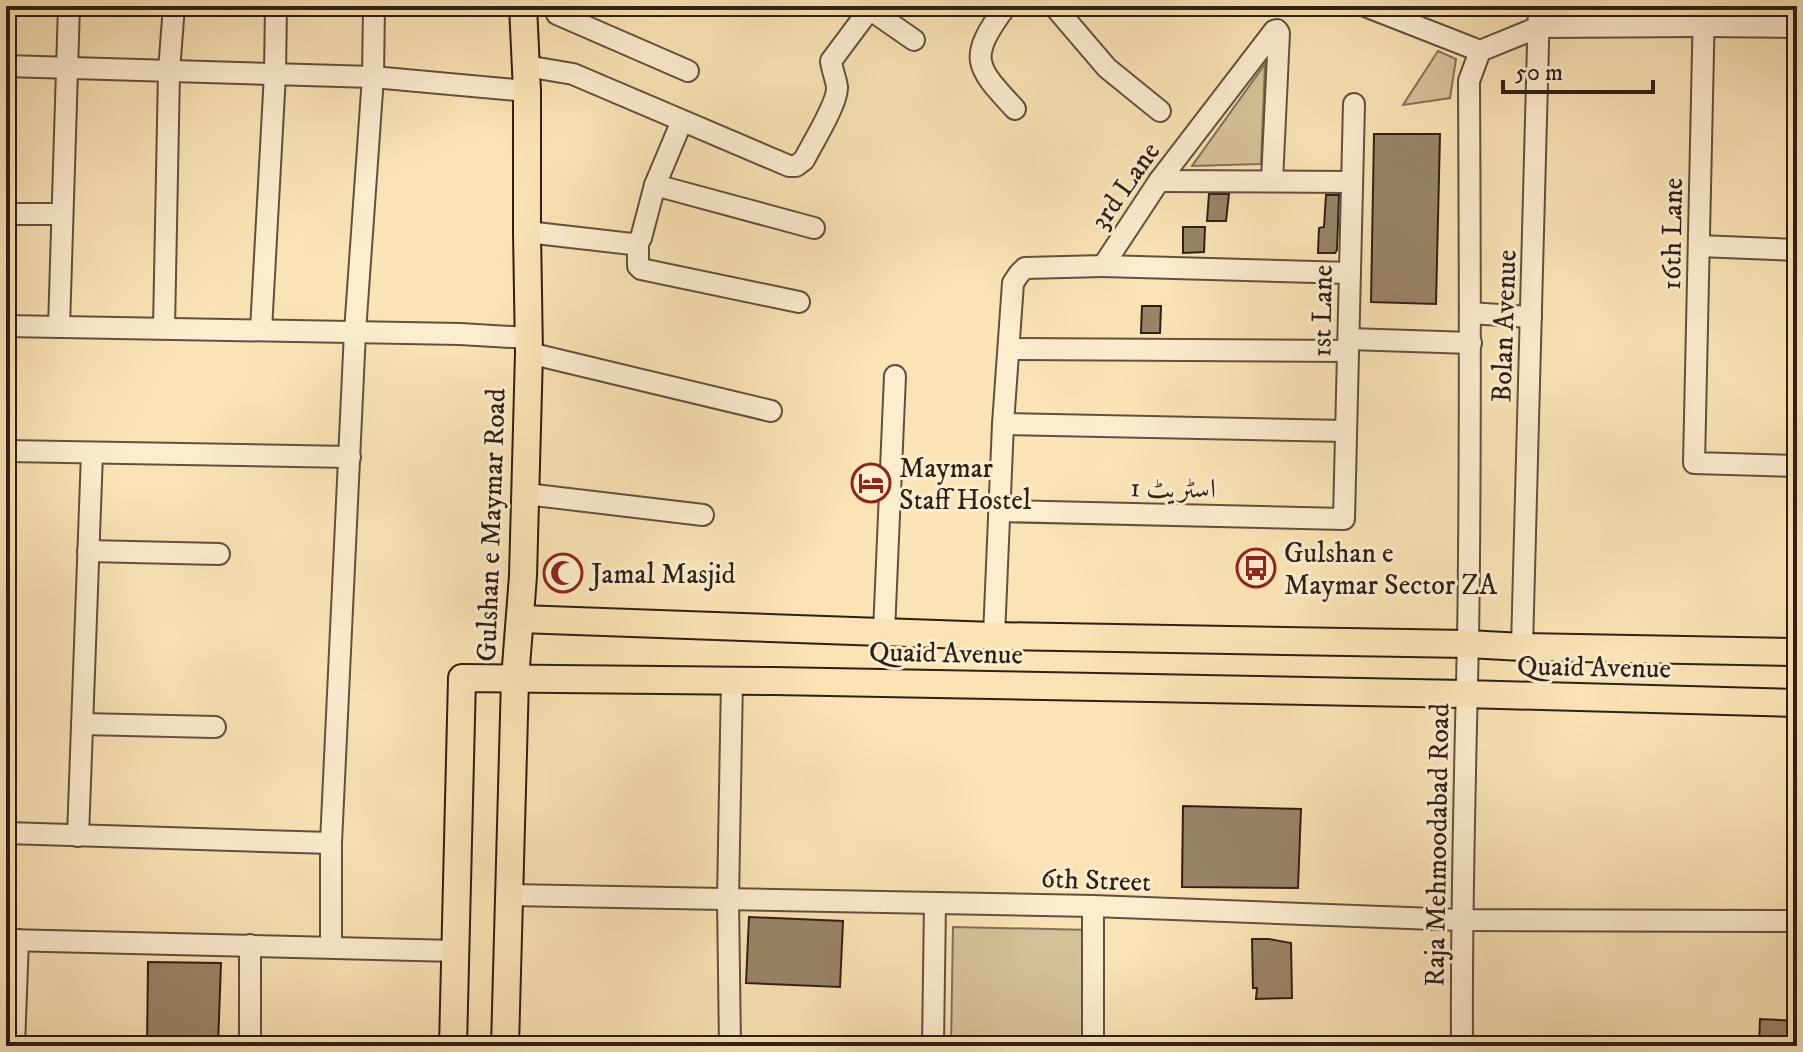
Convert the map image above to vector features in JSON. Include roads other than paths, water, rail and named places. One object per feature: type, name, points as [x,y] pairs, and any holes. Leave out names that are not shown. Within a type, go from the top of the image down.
[{"type":"main road","name":"Gulshan e Maymar Road","points":[[505,1046],[515,679],[523,576],[529,345],[524,13]]},
{"type":"main road","name":"Quaid Avenue","points":[[520,619],[994,636],[1797,652]]},
{"type":"main road","name":"Quaid Avenue","points":[[453,1046],[462,678],[732,680],[1797,703]]},
{"type":"street","points":[[59,327],[69,6]]},
{"type":"street","points":[[164,328],[169,71],[174,6]]},
{"type":"street","points":[[261,330],[276,6]]},
{"type":"street","points":[[331,947],[331,843],[355,332],[373,77],[374,6]]},
{"type":"street","points":[[1006,6],[991,26],[981,51],[981,63],[986,78],[1015,109]]},
{"type":"street","points":[[1054,6],[1107,68],[1160,111]]},
{"type":"street","points":[[1365,6],[1480,51],[1539,27],[1703,16],[1797,27]]},
{"type":"street","name":"Bolan Avenue","points":[[1522,647],[1539,6]]},
{"type":"street","points":[[6,66],[373,77],[527,78],[573,74],[789,166],[796,166],[804,160],[836,98],[837,83],[831,61],[869,7],[914,40]]},
{"type":"street","points":[[524,13],[562,10],[688,71]]},
{"type":"street","name":"16th Lane","points":[[1703,16],[1694,463],[1797,466]]},
{"type":"street","name":"3rd Lane","points":[[994,636],[1003,424],[1013,283],[1025,268],[1103,266],[1159,181],[1274,31],[1279,33],[1272,181]]},
{"type":"street","name":"Bolan Avenue","points":[[1468,644],[1471,343],[1469,81],[1480,51]]},
{"type":"street","name":"1st Lane","points":[[1344,519],[1354,104]]},
{"type":"street","points":[[682,121],[655,185],[638,242],[637,263],[641,269],[799,302]]},
{"type":"street","points":[[1159,181],[1352,182]]},
{"type":"street","points":[[655,185],[814,228]]},
{"type":"street","points":[[6,214],[62,214]]},
{"type":"street","points":[[527,232],[632,244],[638,242]]},
{"type":"street","points":[[1699,246],[1797,250]]},
{"type":"street","points":[[1103,266],[1350,273]]},
{"type":"street","points":[[1470,313],[1531,317]]},
{"type":"street","points":[[6,326],[460,334],[529,345],[771,411]]},
{"type":"street","points":[[1009,349],[1471,343]]},
{"type":"street","points":[[884,632],[895,376]]},
{"type":"street","points":[[1003,424],[1346,431]]},
{"type":"street","points":[[6,451],[350,457]]},
{"type":"street","points":[[78,836],[92,453]]},
{"type":"street","points":[[526,494],[703,515]]},
{"type":"street","name":"اسٹریٹ 1","points":[[1000,511],[1344,519]]},
{"type":"street","points":[[88,551],[219,554]]},
{"type":"street","name":"Raja Mehmoodabad Road","points":[[1462,1046],[1461,920],[1468,644]]},
{"type":"street","points":[[730,1046],[728,899],[732,680]]},
{"type":"street","points":[[82,724],[215,727]]},
{"type":"street","points":[[6,833],[331,843]]},
{"type":"street","name":"6th Street","points":[[510,895],[1093,906],[1461,920],[1797,921]]},
{"type":"street","points":[[933,1046],[935,903]]},
{"type":"street","points":[[1093,906],[1093,1046]]},
{"type":"street","points":[[14,1046],[12,940],[456,951]]},
{"type":"street","points":[[250,945],[250,1046]]},
{"type":"place","name":"Maymar Staff Hostel","points":[[871,483]]},
{"type":"place","name":"Gulshan e Maymar Sector ZA","points":[[1256,568]]},
{"type":"place","name":"Jamal Masjid","points":[[563,573]]}]
